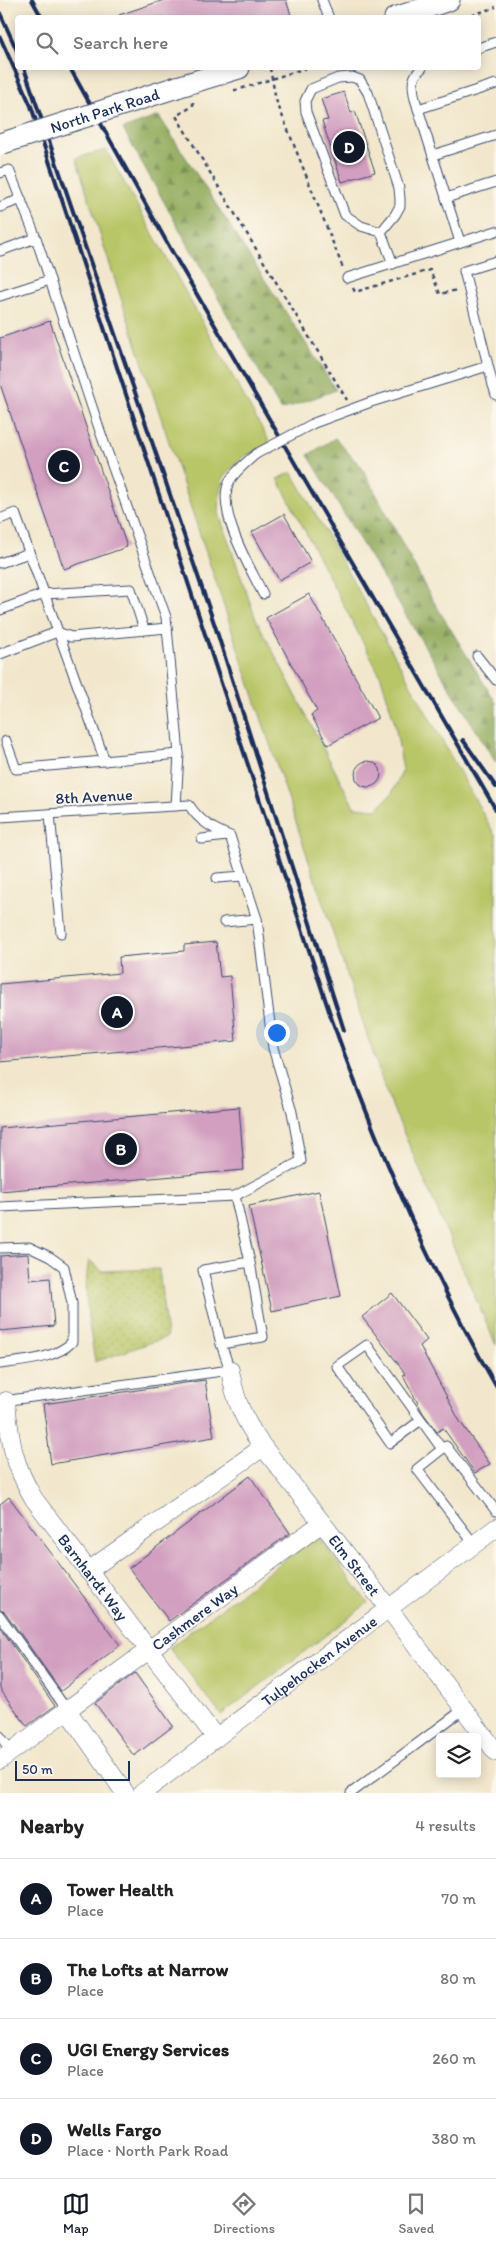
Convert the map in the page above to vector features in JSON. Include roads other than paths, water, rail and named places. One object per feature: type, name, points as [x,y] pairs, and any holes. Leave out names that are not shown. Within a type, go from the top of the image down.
[{"type":"street","points":[[404,15],[449,0]]},
{"type":"street","name":"North Park Road","points":[[0,144],[233,70]]},
{"type":"street","name":"Elm Street","points":[[230,1370],[241,1412],[263,1447],[389,1608],[496,1752]]},
{"type":"street","name":"Barnhardt Way","points":[[3,1401],[18,1469],[34,1500],[216,1738]]},
{"type":"street","points":[[88,1571],[263,1447]]},
{"type":"street","name":"Cashmere Way","points":[[6,1756],[322,1523]]},
{"type":"street","name":"Tulpehocken Avenue","points":[[142,1793],[496,1528]]},
{"type":"street","points":[[67,1710],[125,1793]]},
{"type":"lane","points":[[322,0],[328,15]]},
{"type":"lane","points":[[481,47],[496,42]]},
{"type":"lane","points":[[420,70],[415,74],[412,84],[418,109],[460,242]]},
{"type":"lane","points":[[352,77],[360,80],[368,93],[399,188],[400,206],[381,232],[361,226],[345,215],[306,112],[308,94],[311,89],[338,78],[352,77]]},
{"type":"lane","points":[[418,109],[496,84]]},
{"type":"lane","points":[[433,155],[496,135]]},
{"type":"lane","points":[[4,172],[21,199],[36,238],[101,434],[166,617],[178,754],[176,806]]},
{"type":"lane","points":[[446,198],[496,182]]},
{"type":"lane","points":[[0,207],[21,199]]},
{"type":"lane","points":[[347,278],[496,231]]},
{"type":"lane","points":[[381,232],[393,264]]},
{"type":"lane","points":[[0,251],[36,238]]},
{"type":"lane","points":[[496,261],[464,271],[488,366],[495,384],[496,395]]},
{"type":"lane","points":[[0,296],[50,280]]},
{"type":"lane","points":[[263,594],[236,536],[227,510],[226,495],[230,481],[241,467],[256,454],[314,423],[352,408],[488,366]]},
{"type":"lane","points":[[0,518],[14,513],[105,760]]},
{"type":"lane","points":[[0,564],[29,553]]},
{"type":"lane","points":[[0,610],[44,594],[132,589],[144,629]]},
{"type":"lane","points":[[0,654],[57,632],[72,637],[167,628]]},
{"type":"lane","points":[[477,656],[496,680]]},
{"type":"lane","points":[[6,742],[16,769],[178,754]]},
{"type":"lane","name":"8th Avenue","points":[[0,817],[189,806],[197,817],[217,831],[230,836]]},
{"type":"lane","points":[[50,814],[61,933]]},
{"type":"lane","points":[[0,1208],[234,1196],[301,1161],[292,1112],[273,1048],[257,918],[230,836],[202,840]]},
{"type":"lane","points":[[217,878],[243,876]]},
{"type":"lane","points":[[224,922],[257,918]]},
{"type":"lane","points":[[221,1344],[263,1337],[250,1262],[234,1196]]},
{"type":"lane","points":[[0,1248],[28,1247],[50,1257],[64,1267],[72,1303],[72,1342],[64,1350],[22,1361],[0,1364]]},
{"type":"lane","points":[[3,1401],[230,1370],[221,1344],[203,1270],[250,1262]]},
{"type":"lane","points":[[421,1420],[390,1443],[337,1366],[367,1345],[442,1449]]},
{"type":"lane","points":[[474,1544],[417,1469],[446,1446],[496,1511]]},
{"type":"lane","points":[[0,1616],[67,1710]]},
{"type":"lane","points":[[350,1793],[464,1709]]},
{"type":"lane","points":[[0,1736],[6,1756]]},
{"type":"railway","points":[[32,0],[40,15]]},
{"type":"railway","points":[[0,13],[15,46]]},
{"type":"railway","points":[[0,37],[31,106],[349,1067],[406,1207],[448,1298],[496,1386]]},
{"type":"railway","points":[[25,70],[215,626],[344,1030]]},
{"type":"railway","points":[[71,70],[170,248],[496,810]]},
{"type":"railway","points":[[463,740],[496,787]]},
{"type":"place","name":"Wells Fargo","points":[[349,147]]},
{"type":"place","name":"UGI Energy Services","points":[[64,466]]},
{"type":"place","name":"Tower Health","points":[[117,1012]]},
{"type":"place","name":"The Lofts at Narrow","points":[[121,1149]]}]
